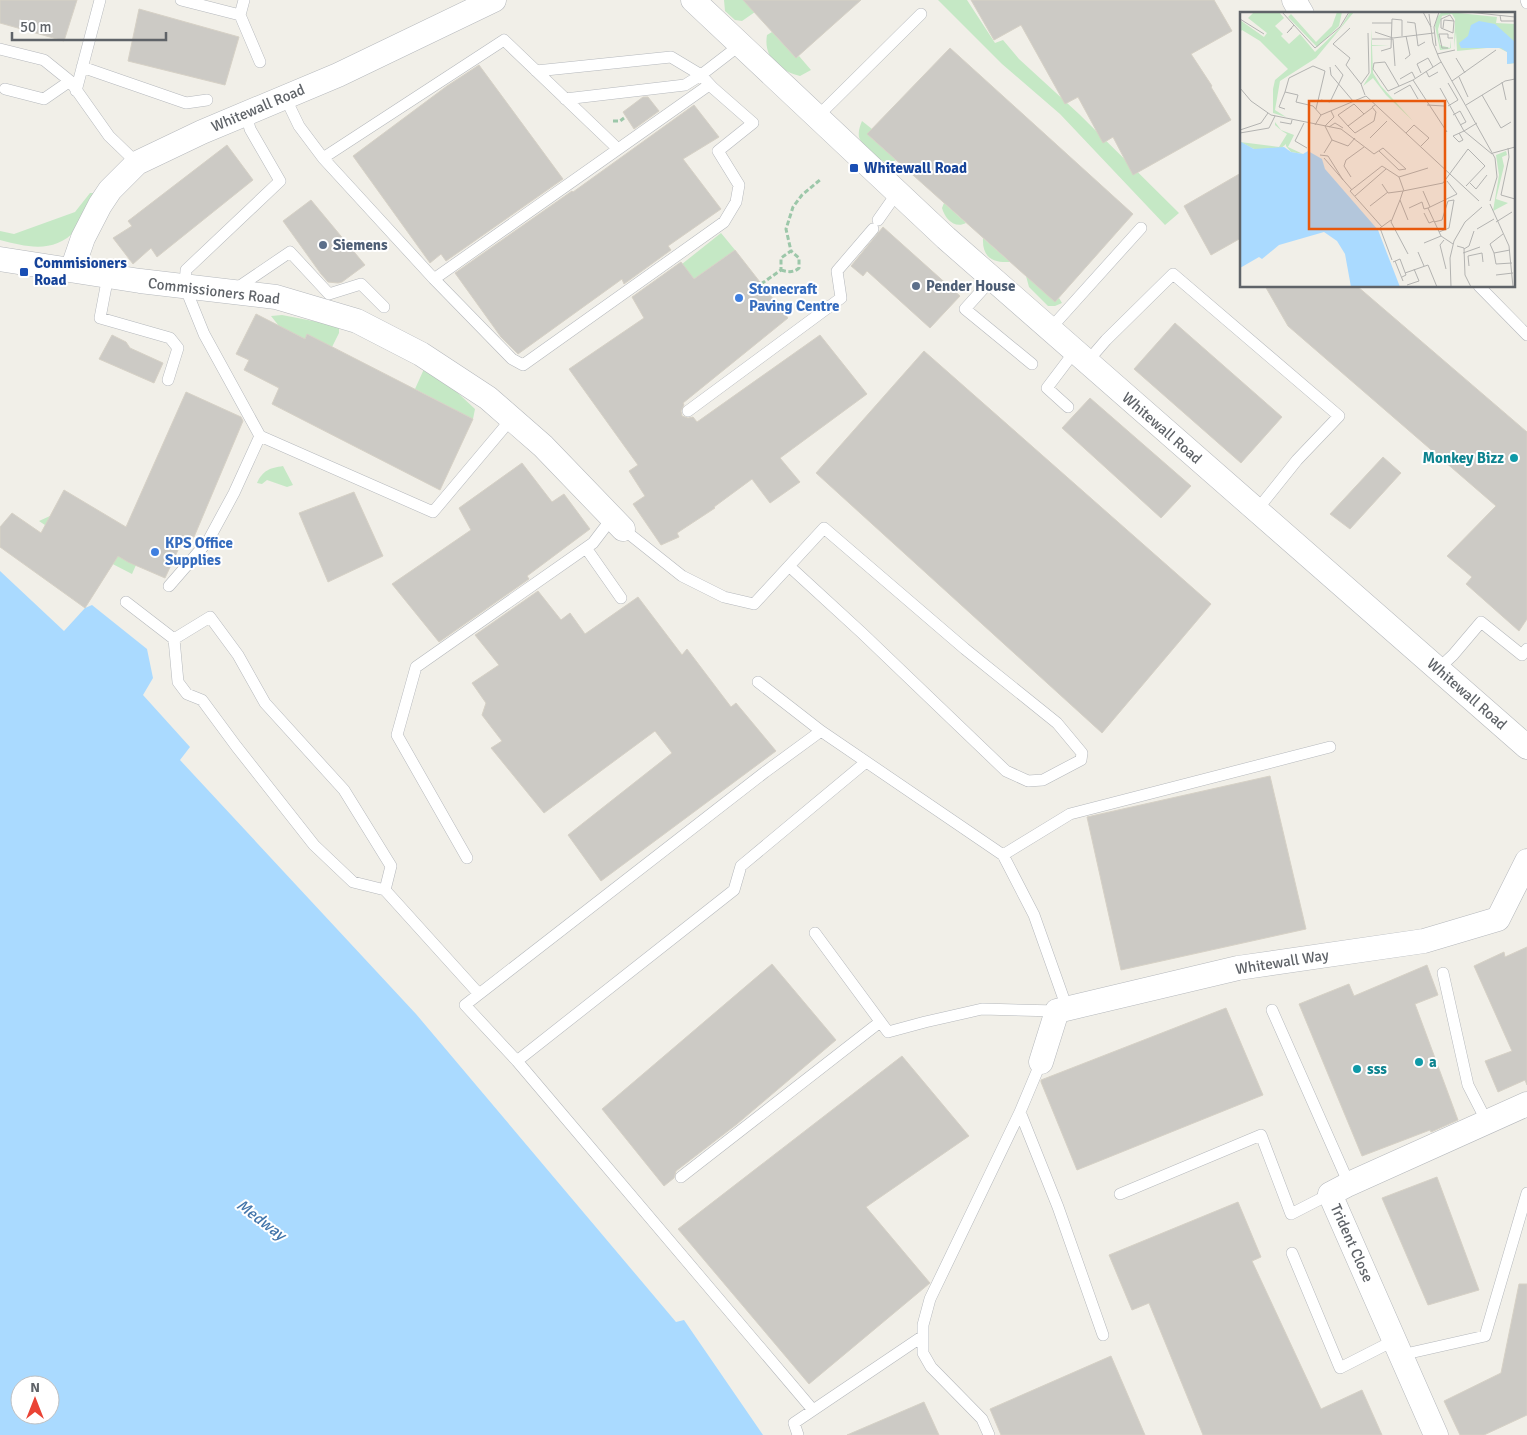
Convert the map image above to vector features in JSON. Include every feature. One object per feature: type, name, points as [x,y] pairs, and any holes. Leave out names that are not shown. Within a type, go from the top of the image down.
[{"type":"street","name":"Whitewall Road","points":[[72,270],[83,238],[96,212],[110,190],[137,163],[202,132],[338,74],[494,0]]},
{"type":"street","name":"Whitewall Road","points":[[693,0],[897,193],[992,279],[1527,747]]},
{"type":"street","points":[[1294,0],[1301,12]]},
{"type":"street","name":"Commissioners Road","points":[[0,259],[140,282],[276,297],[357,321],[421,354],[488,398],[542,446],[617,523]]},
{"type":"street","name":"Whitewall Way","points":[[1062,1010],[1238,968],[1424,941],[1498,919],[1527,861]]},
{"type":"street","points":[[1041,1062],[1062,1010]]},
{"type":"street","name":"Trident Close","points":[[1436,1435],[1398,1348],[1340,1189],[1527,1104]]},
{"type":"lane","points":[[5,89],[44,99],[73,86],[82,67],[100,0]]},
{"type":"lane","points":[[181,0],[240,15]]},
{"type":"lane","points":[[244,0],[240,15],[260,62]]},
{"type":"lane","points":[[817,117],[922,14]]},
{"type":"lane","points":[[322,158],[504,40],[618,150]]},
{"type":"lane","points":[[565,99],[685,85],[740,46]]},
{"type":"lane","points":[[0,49],[44,60],[73,86],[109,136],[137,163]]},
{"type":"lane","points":[[285,97],[299,126],[322,158],[434,279],[512,359],[523,365],[724,222],[736,202],[739,185],[718,151],[753,123],[709,85],[701,75],[671,57],[536,71]]},
{"type":"lane","points":[[82,67],[186,103],[207,100]]},
{"type":"lane","points":[[434,279],[709,85]]},
{"type":"lane","points":[[246,113],[250,129],[280,181],[186,270],[185,287],[204,334],[260,436],[433,512],[512,418]]},
{"type":"lane","points":[[688,411],[842,298],[837,271],[875,225],[897,193]]},
{"type":"lane","points":[[1050,329],[1141,228]]},
{"type":"lane","points":[[231,292],[290,252],[329,294],[361,284],[384,307]]},
{"type":"lane","points":[[1068,407],[1047,388],[1081,357],[1106,340],[1173,274],[1338,416],[1297,460],[1257,510]]},
{"type":"lane","points":[[108,276],[100,318],[170,338],[178,348],[168,380]]},
{"type":"lane","points":[[992,279],[965,308],[1032,364]]},
{"type":"lane","points":[[1481,288],[1527,335]]},
{"type":"lane","points":[[169,586],[208,542],[234,493],[260,436]]},
{"type":"lane","points":[[467,858],[397,735],[416,667],[593,543],[617,523],[682,576],[724,597],[754,604],[789,566],[824,528],[965,648],[1057,723],[1082,753],[1081,760],[1043,780],[1028,781],[1006,771],[789,566]]},
{"type":"lane","points":[[586,548],[621,598]]},
{"type":"lane","points":[[126,602],[174,639],[178,682],[187,694],[202,700],[314,845],[353,882],[385,890],[478,994]]},
{"type":"lane","points":[[174,639],[210,617],[238,655],[265,703],[344,790],[391,866],[385,890]]},
{"type":"lane","points":[[1438,669],[1454,655],[1482,622],[1522,655],[1527,649]]},
{"type":"lane","points":[[758,682],[821,731],[1003,855],[1034,915],[1062,1010],[982,1009],[888,1032],[815,933]]},
{"type":"lane","points":[[813,1410],[517,1061],[465,1005],[765,772],[821,731]]},
{"type":"lane","points":[[1003,855],[1070,814],[1330,747]]},
{"type":"lane","points":[[517,1061],[734,890],[741,866],[866,762]]},
{"type":"lane","points":[[1443,973],[1468,1085],[1487,1122]]},
{"type":"lane","points":[[1120,1194],[1261,1135],[1291,1214],[1340,1189],[1272,1010]]},
{"type":"lane","points":[[681,1177],[880,1022]]},
{"type":"lane","points":[[989,1435],[982,1418],[931,1367],[922,1353],[922,1325],[930,1299],[1020,1112],[1041,1062]]},
{"type":"lane","points":[[1020,1112],[1058,1207],[1103,1335]]},
{"type":"lane","points":[[1292,1253],[1340,1368],[1398,1348],[1485,1336],[1527,1193]]},
{"type":"lane","points":[[798,1435],[794,1423],[922,1336]]},
{"type":"path","points":[[761,284],[781,270],[790,272],[796,271],[799,268],[799,258],[791,251],[786,229],[793,207],[802,195],[821,179]]},
{"type":"path","points":[[781,270],[781,258],[791,251]]},
{"type":"green space","points":[[724,0],[744,0],[755,12],[742,21],[735,20],[725,11]]},
{"type":"green space","points":[[938,0],[967,0],[995,43],[1003,40],[1019,59],[1079,114],[1179,213],[1165,225],[1060,114],[1002,64]]},
{"type":"green space","points":[[772,32],[796,58],[799,56],[811,70],[800,76],[786,71],[774,62],[770,57],[766,43],[767,35]]},
{"type":"green space","points":[[862,121],[872,129],[868,135],[896,160],[889,163],[882,161],[860,140],[859,129]]},
{"type":"green space","points":[[90,193],[95,193],[79,227],[68,238],[59,243],[40,247],[0,240],[0,231],[14,234],[75,212]]},
{"type":"green space","points":[[944,203],[966,223],[958,225],[951,222],[945,216],[942,208]]},
{"type":"green space","points":[[721,233],[735,250],[694,279],[682,264]]},
{"type":"green space","points":[[983,238],[1010,262],[989,258],[984,250]]},
{"type":"green space","points":[[1026,276],[1055,302],[1059,298],[1062,303],[1048,306],[1029,287]]},
{"type":"green space","points":[[282,315],[339,327],[339,333],[332,347],[307,334],[305,339],[279,326],[271,316]]},
{"type":"green space","points":[[424,369],[444,380],[475,409],[473,419],[415,389]]},
{"type":"green space","points":[[283,466],[293,485],[287,487],[267,480],[262,484],[257,483],[267,470]]},
{"type":"green space","points":[[50,516],[136,565],[132,574],[97,556],[95,559],[39,521]]},
{"type":"water","name":"Medway","points":[[0,571],[64,631],[85,608],[92,605],[147,649],[153,678],[143,695],[190,747],[180,760],[416,1014],[676,1322],[684,1320],[763,1435],[0,1435]]},
{"type":"building","points":[[0,0],[77,0],[64,41],[0,23]]},
{"type":"building","points":[[743,0],[861,0],[796,58]]},
{"type":"building","points":[[971,0],[1214,0],[1232,31],[1191,54],[1231,120],[1133,175],[1113,137],[1103,143],[1078,97],[1065,104],[1021,25],[994,40]]},
{"type":"building","points":[[139,9],[239,37],[225,85],[128,61]]},
{"type":"building","points":[[950,48],[1133,214],[1055,302],[867,134]]},
{"type":"building","points":[[479,65],[563,179],[446,261],[441,254],[430,263],[353,156],[447,86]]},
{"type":"building","points":[[643,97],[648,97],[659,111],[634,129],[623,112]]},
{"type":"building","points":[[694,105],[719,137],[683,159],[721,209],[668,246],[671,250],[624,284],[622,279],[518,354],[501,337],[455,273],[573,192]]},
{"type":"building","points":[[227,145],[253,180],[157,257],[151,248],[133,264],[113,238],[132,226],[128,221]]},
{"type":"building","points":[[1240,174],[1240,239],[1211,255],[1184,206]]},
{"type":"building","points":[[311,200],[365,265],[342,282],[328,282],[283,221]]},
{"type":"building","name":"Pender House","points":[[883,227],[960,296],[930,328],[867,271],[863,276],[851,266]]},
{"type":"building","points":[[735,250],[788,318],[683,403],[682,416],[693,417],[697,422],[820,335],[867,394],[780,458],[800,482],[770,503],[752,479],[715,508],[677,533],[679,537],[661,545],[633,504],[645,496],[629,471],[638,465],[569,369],[644,318],[632,297],[681,262],[694,279]]},
{"type":"building","points":[[1266,288],[1359,288],[1527,432],[1527,619],[1519,631],[1466,584],[1472,577],[1447,556],[1496,506],[1288,326]]},
{"type":"building","points":[[256,314],[305,339],[307,334],[473,419],[440,490],[272,404],[279,388],[244,370],[249,360],[236,354]]},
{"type":"building","points":[[1175,323],[1282,417],[1241,463],[1134,369]]},
{"type":"building","points":[[112,335],[126,342],[130,348],[163,363],[154,383],[99,359]]},
{"type":"building","points":[[924,351],[1211,604],[1102,733],[816,473]]},
{"type":"building","points":[[186,392],[241,417],[243,421],[194,537],[185,535],[165,578],[118,556],[85,608],[0,547],[0,527],[12,513],[41,533],[64,490],[126,527]]},
{"type":"building","points":[[1090,398],[1191,486],[1161,518],[1062,428]]},
{"type":"building","points":[[1383,457],[1401,473],[1350,529],[1330,514]]},
{"type":"building","points":[[522,463],[552,502],[564,494],[590,529],[527,576],[529,579],[439,642],[392,584],[471,530],[459,508]]},
{"type":"building","points":[[354,492],[383,556],[328,582],[299,513]]},
{"type":"building","points":[[538,591],[561,620],[570,613],[585,634],[638,597],[682,655],[687,649],[731,707],[736,703],[776,751],[601,881],[568,835],[672,753],[655,731],[544,813],[491,748],[502,741],[482,715],[486,703],[472,683],[499,665],[475,635]]},
{"type":"building","points":[[1270,776],[1306,929],[1121,970],[1087,817]]},
{"type":"building","points":[[1527,947],[1527,1085],[1525,1080],[1498,1092],[1485,1061],[1512,1051],[1474,966],[1504,952],[1505,957]]},
{"type":"building","points":[[772,964],[836,1040],[737,1124],[676,1171],[674,1178],[664,1186],[602,1109]]},
{"type":"building","points":[[1427,965],[1438,995],[1415,1004],[1458,1120],[1431,1132],[1430,1130],[1362,1156],[1299,1004],[1349,984],[1354,996]]},
{"type":"building","points":[[1226,1008],[1263,1095],[1077,1170],[1041,1080]]},
{"type":"building","points":[[902,1056],[969,1136],[866,1207],[930,1283],[809,1384],[678,1229]]},
{"type":"building","points":[[1437,1177],[1479,1290],[1428,1305],[1382,1198]]},
{"type":"building","points":[[1238,1202],[1261,1257],[1252,1261],[1321,1409],[1362,1390],[1382,1435],[1203,1435],[1149,1303],[1132,1310],[1109,1255]]},
{"type":"building","points":[[1519,1284],[1527,1284],[1527,1415],[1484,1435],[1460,1435],[1444,1401],[1501,1373]]},
{"type":"building","points":[[1111,1356],[1145,1435],[1001,1435],[990,1409]]},
{"type":"building","points":[[924,1402],[939,1435],[847,1435]]},
{"type":"place","name":"Whitewall Road","points":[[854,168]]},
{"type":"place","name":"Siemens","points":[[323,245]]},
{"type":"place","name":"Commisioners Road","points":[[24,272]]},
{"type":"place","name":"Pender House","points":[[916,286]]},
{"type":"place","name":"Stonecraft Paving Centre","points":[[739,298]]},
{"type":"place","name":"Monkey Bizz","points":[[1514,458]]},
{"type":"place","name":"KPS Office Supplies","points":[[155,552]]},
{"type":"place","name":"a","points":[[1419,1062]]},
{"type":"place","name":"sss","points":[[1357,1069]]}]
